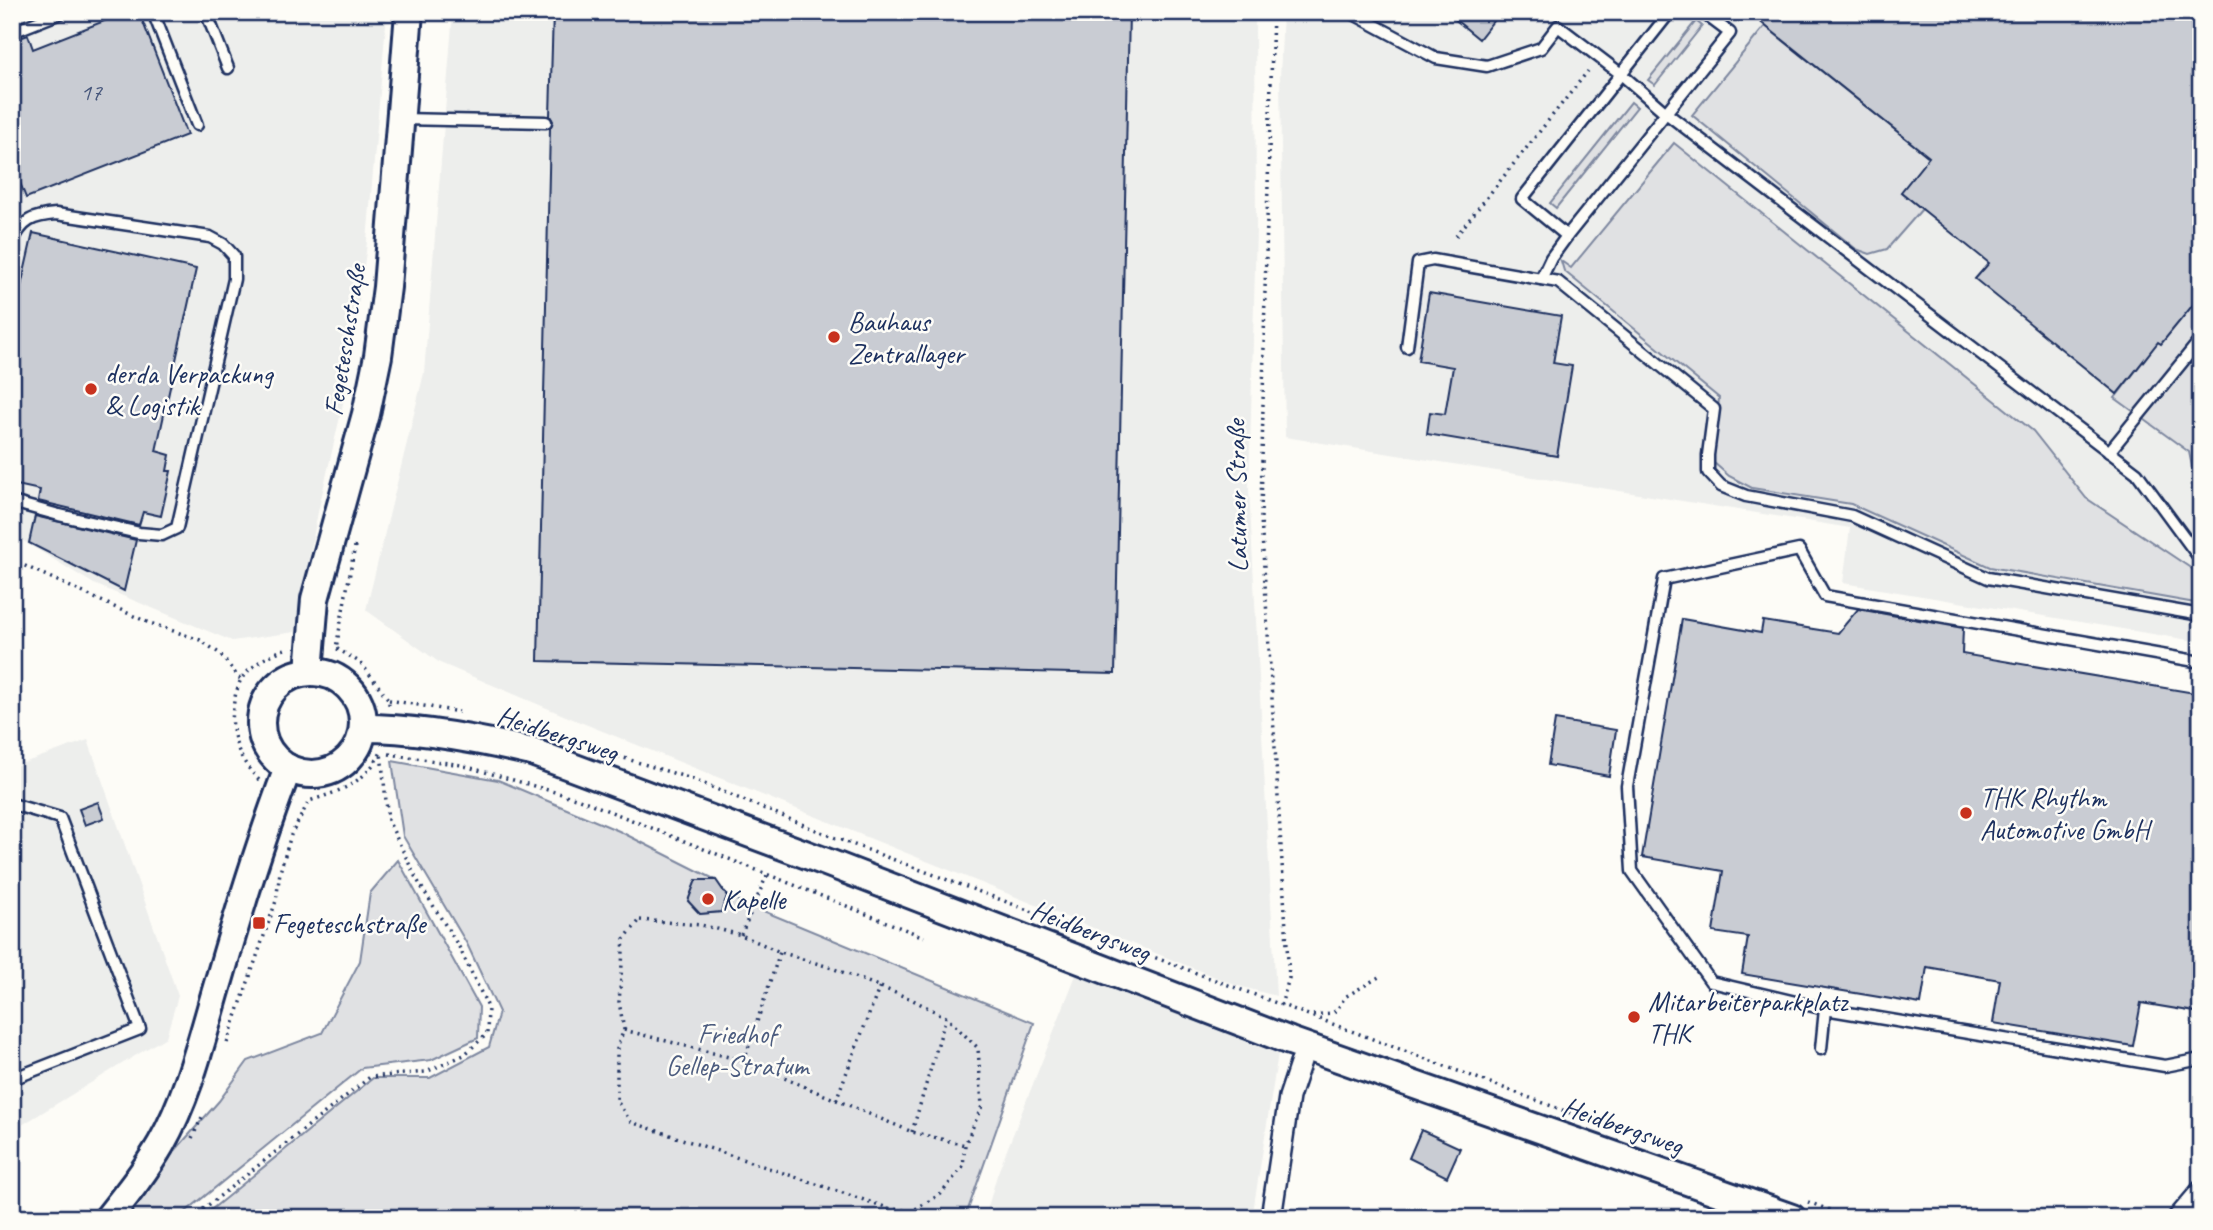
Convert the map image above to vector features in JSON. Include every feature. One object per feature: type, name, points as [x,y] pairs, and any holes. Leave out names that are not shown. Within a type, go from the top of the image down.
[{"type":"street","name":"Fegeteschstraße","points":[[309,671],[315,599],[366,414],[378,356],[387,287],[409,12]]},
{"type":"street","points":[[108,1218],[162,1143],[180,1103],[194,1065],[247,884],[283,780],[265,744],[261,712],[268,696],[278,684],[293,675],[309,671],[338,678],[358,700],[362,713],[377,736],[359,744],[349,758],[336,768],[283,780]]},
{"type":"street","name":"Heidbergsweg","points":[[377,736],[483,741],[532,752],[1306,1046],[1799,1210]]},
{"type":"street","points":[[1271,1218],[1289,1097],[1306,1046]]},
{"type":"street","points":[[2178,1218],[2201,1191]]},
{"type":"lane","points":[[12,32],[63,12]]},
{"type":"lane","points":[[153,12],[197,125]]},
{"type":"lane","points":[[206,12],[228,68]]},
{"type":"lane","points":[[1350,12],[1436,58],[1487,66],[1541,48],[1558,26],[1621,74],[1666,113],[2137,473],[2201,560]]},
{"type":"lane","points":[[1567,236],[1522,199],[1670,12]]},
{"type":"lane","points":[[1541,279],[1567,236],[1730,33],[1702,12]]},
{"type":"lane","points":[[401,119],[546,122]]},
{"type":"lane","points":[[12,242],[23,223],[43,215],[57,215],[210,237],[223,244],[233,256],[233,279],[177,528],[162,535],[139,533],[12,502]]},
{"type":"lane","points":[[1406,347],[1418,263],[1433,260],[1558,282],[1714,409],[1708,472],[1721,486],[1746,496],[1852,516],[1988,578],[2201,615]]},
{"type":"lane","points":[[2109,452],[2201,339]]},
{"type":"lane","points":[[2201,662],[1825,596],[1799,550],[1664,579],[1627,786],[1632,871],[1711,982],[1825,1009],[2165,1066],[2201,1059]]},
{"type":"lane","points":[[12,804],[60,818],[140,1029],[12,1080]]},
{"type":"lane","points":[[1821,1049],[1825,1009]]},
{"type":"path","name":"Latumer Straße","points":[[1273,12],[1261,518],[1289,978],[1281,1004]]},
{"type":"path","points":[[1455,236],[1588,71]]},
{"type":"path","points":[[12,560],[147,622],[200,640],[219,653],[240,680]]},
{"type":"path","points":[[309,801],[283,780],[258,779],[245,765],[237,748],[232,726],[233,704],[240,680],[265,658],[286,648],[310,645]]},
{"type":"path","points":[[223,1054],[276,901],[280,872],[291,835],[309,801],[347,788],[366,775],[389,700]]},
{"type":"path","points":[[377,736],[461,765],[592,804],[924,937]]},
{"type":"path","points":[[192,1218],[370,1077],[426,1072],[464,1055],[487,1034],[488,1007],[459,947],[416,878],[388,820],[377,736]]},
{"type":"path","points":[[833,837],[1592,1121]]},
{"type":"path","points":[[741,935],[767,875]]},
{"type":"path","points":[[640,920],[701,925],[741,935],[780,952],[832,968],[911,999],[946,1017],[978,1048],[982,1106],[965,1145],[963,1166],[941,1194],[912,1211],[891,1209],[631,1122],[617,1101],[617,1047],[624,1030],[619,1002],[624,939],[640,920]]},
{"type":"path","points":[[744,1060],[780,952]]},
{"type":"path","points":[[1311,1016],[1332,1013],[1345,998],[1379,977]]},
{"type":"path","points":[[836,1100],[880,986]]},
{"type":"path","points":[[912,1132],[946,1017]]},
{"type":"path","points":[[624,1030],[744,1060],[912,1132],[965,1145]]},
{"type":"path","points":[[191,1140],[202,1117]]},
{"type":"path","points":[[1799,1210],[1851,1218]]},
{"type":"shaded area","points":[[12,12],[387,12],[366,252],[345,395],[318,512],[295,632],[232,641],[94,584],[12,534]]},
{"type":"shaded area","points":[[453,12],[1255,12],[1256,230],[1249,489],[1276,996],[1235,985],[580,722],[440,663],[366,610],[424,373]]},
{"type":"shaded area","points":[[1283,12],[2201,12],[2201,642],[1843,583],[1850,528],[1285,437],[1280,77]]},
{"type":"shaded area","points":[[88,740],[178,996],[166,1037],[12,1131],[12,767]]},
{"type":"shaded area","points":[[1076,975],[1278,1054],[1252,1218],[985,1218],[997,1175]]},
{"type":"green space","points":[[1696,21],[1702,26],[1655,85],[1648,80]]},
{"type":"green space","points":[[1765,26],[1929,157],[1901,192],[1922,209],[1887,249],[1870,254],[1856,249],[1692,115]]},
{"type":"green space","points":[[1631,102],[1637,107],[1556,208],[1550,203]]},
{"type":"green space","points":[[1674,143],[2033,431],[2086,498],[2201,575],[2201,604],[1990,567],[1851,504],[1752,488],[1729,476],[1713,462],[1719,398],[1564,271],[1561,261],[1571,268]]},
{"type":"green space","points":[[2201,295],[2201,508],[2189,452],[2115,398],[2158,342],[2161,344]]},
{"type":"green space","name":"Friedhof Gellep-Stratum","points":[[392,761],[498,780],[619,831],[716,880],[696,880],[688,901],[700,914],[721,912],[727,896],[1034,1023],[965,1218],[201,1218],[373,1078],[430,1078],[489,1047],[499,1012],[467,944],[403,836]]},
{"type":"green space","points":[[398,860],[479,1007],[478,1038],[431,1060],[362,1068],[178,1218],[125,1218],[173,1153],[219,1101],[248,1061],[322,1033],[360,961],[370,893]]},
{"type":"building","points":[[127,12],[139,12],[187,135],[26,198],[12,162],[12,41],[28,35],[33,49]]},
{"type":"building","name":"Bauhaus Zentrallager","points":[[553,12],[1129,12],[1115,674],[538,661],[550,128],[553,121],[550,116]]},
{"type":"building","points":[[1446,12],[1500,12],[1479,39]]},
{"type":"building","points":[[1748,12],[2201,12],[2201,295],[2161,344],[2158,342],[2117,394],[1975,279],[1989,263],[1901,192],[1929,157]]},
{"type":"building","name":"derda Verpackung & Logistik","points":[[33,233],[196,269],[156,451],[170,455],[167,471],[171,471],[161,516],[143,512],[139,525],[38,501],[40,490],[12,484],[12,326]]},
{"type":"building","points":[[1429,293],[1561,316],[1553,363],[1572,366],[1557,456],[1427,434],[1430,412],[1445,414],[1453,367],[1418,361]]},
{"type":"building","points":[[35,516],[136,540],[124,591],[29,543]]},
{"type":"building","name":"THK Rhythm Automotive GmbH","points":[[1858,609],[1963,628],[1962,654],[2201,694],[2201,1013],[2141,1003],[2133,1046],[1993,1023],[2000,980],[1927,967],[1921,1004],[1742,974],[1748,937],[1713,932],[1723,871],[1642,857],[1682,619],[1761,633],[1763,621],[1838,633]]},
{"type":"building","points":[[1555,720],[1616,730],[1609,776],[1548,765]]},
{"type":"building","points":[[98,802],[104,818],[85,825],[79,809]]},
{"type":"building","name":"Kapelle","points":[[696,880],[716,880],[727,896],[721,912],[700,914],[688,901]]},
{"type":"building","points":[[1421,1130],[1460,1148],[1447,1177],[1409,1158]]},
{"type":"place","name":"Bauhaus Zentrallager","points":[[834,337]]},
{"type":"place","name":"derda Verpackung & Logistik","points":[[91,389]]},
{"type":"place","name":"THK Rhythm Automotive GmbH","points":[[1966,813]]},
{"type":"place","name":"Kapelle","points":[[708,899]]},
{"type":"place","name":"Fegeteschstraße","points":[[259,923]]},
{"type":"place","name":"Mitarbeiterparkplatz THK","points":[[1634,1017]]}]
